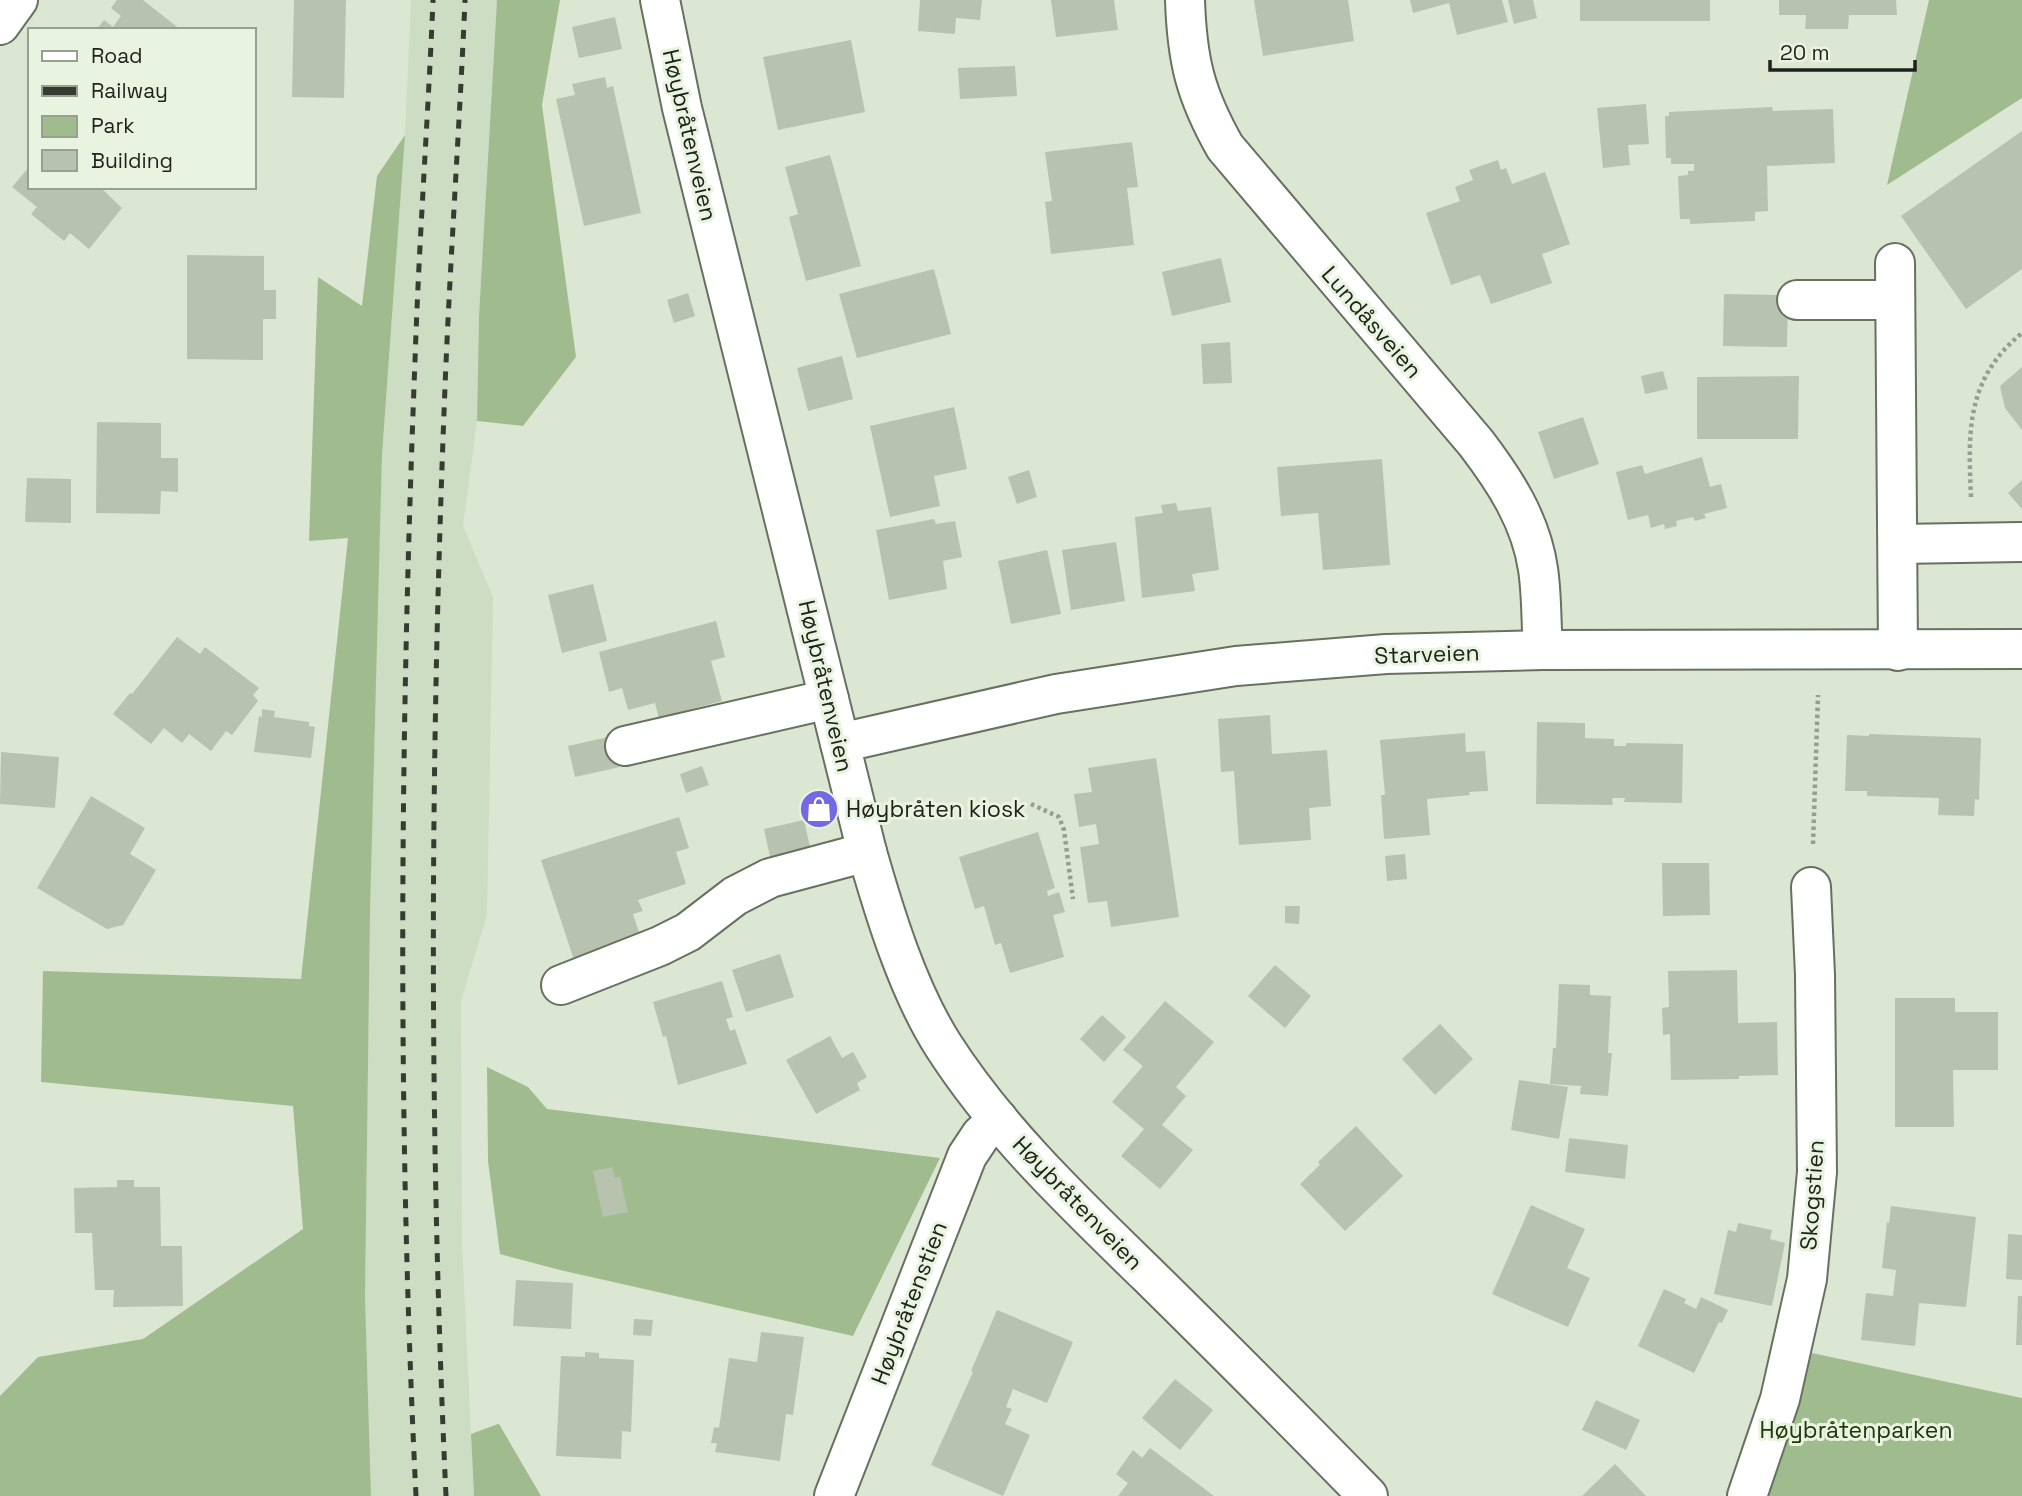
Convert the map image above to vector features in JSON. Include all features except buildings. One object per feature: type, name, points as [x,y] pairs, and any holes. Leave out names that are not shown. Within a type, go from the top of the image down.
[{"type":"street","points":[[0,25],[18,0]]},
{"type":"street","name":"Høybråtenveien","points":[[660,0],[682,108],[867,852],[881,901],[920,1002],[942,1043],[998,1119],[1060,1188],[1368,1496]]},
{"type":"street","name":"Lundåsveien","points":[[1185,0],[1189,53],[1195,82],[1206,113],[1225,147],[1501,475],[1529,531],[1538,568],[1543,650]]},
{"type":"street","points":[[1797,300],[1895,282],[1898,651]]},
{"type":"street","points":[[1898,544],[2022,542]]},
{"type":"street","name":"Starveien","points":[[839,743],[1056,694],[1236,666],[1386,654],[1543,650],[2022,649]]},
{"type":"street","points":[[625,746],[829,699]]},
{"type":"street","points":[[561,985],[660,946],[688,932],[736,896],[761,882],[867,852]]},
{"type":"street","name":"Skogstien","points":[[1747,1496],[1780,1399],[1807,1279],[1817,1172],[1815,975],[1811,887]]},
{"type":"street","name":"Høybråtenstien","points":[[834,1496],[967,1156],[981,1135],[998,1119]]},
{"type":"path","points":[[1973,543],[1969,449],[1972,411],[1980,384],[1995,361],[2022,333]]},
{"type":"path","points":[[1811,887],[1820,651]]},
{"type":"path","points":[[1031,804],[1059,817],[1064,830],[1073,899]]},
{"type":"shaded area","points":[[411,0],[497,0],[479,316],[477,421],[463,526],[493,597],[487,915],[461,1001],[462,1242],[474,1496],[371,1496],[365,1297],[370,914],[382,455],[405,135]]},
{"type":"green space","points":[[497,0],[560,0],[542,105],[576,357],[523,426],[477,421],[479,316]]},
{"type":"green space","points":[[1929,0],[2022,0],[2022,98],[1887,185]]},
{"type":"green space","points":[[405,135],[382,455],[370,914],[365,1297],[371,1496],[0,1496],[0,1396],[38,1357],[143,1339],[303,1229],[293,1106],[41,1082],[43,971],[301,979],[348,538],[309,541],[318,277],[362,306],[377,176]]},
{"type":"green space","points":[[487,1067],[528,1087],[547,1109],[940,1158],[853,1336],[500,1254],[488,1161]]},
{"type":"green space","name":"Høybråtenparken","points":[[1812,1353],[2022,1398],[2022,1496],[1764,1496]]},
{"type":"green space","points":[[499,1424],[541,1496],[474,1496],[471,1434]]},
{"type":"railway","points":[[416,1496],[403,1070],[404,787],[415,361],[433,0]]},
{"type":"railway","points":[[446,1496],[434,1090],[434,819],[444,413],[465,0]]},
{"type":"place","name":"Høybråten kiosk","points":[[819,809]]}]
